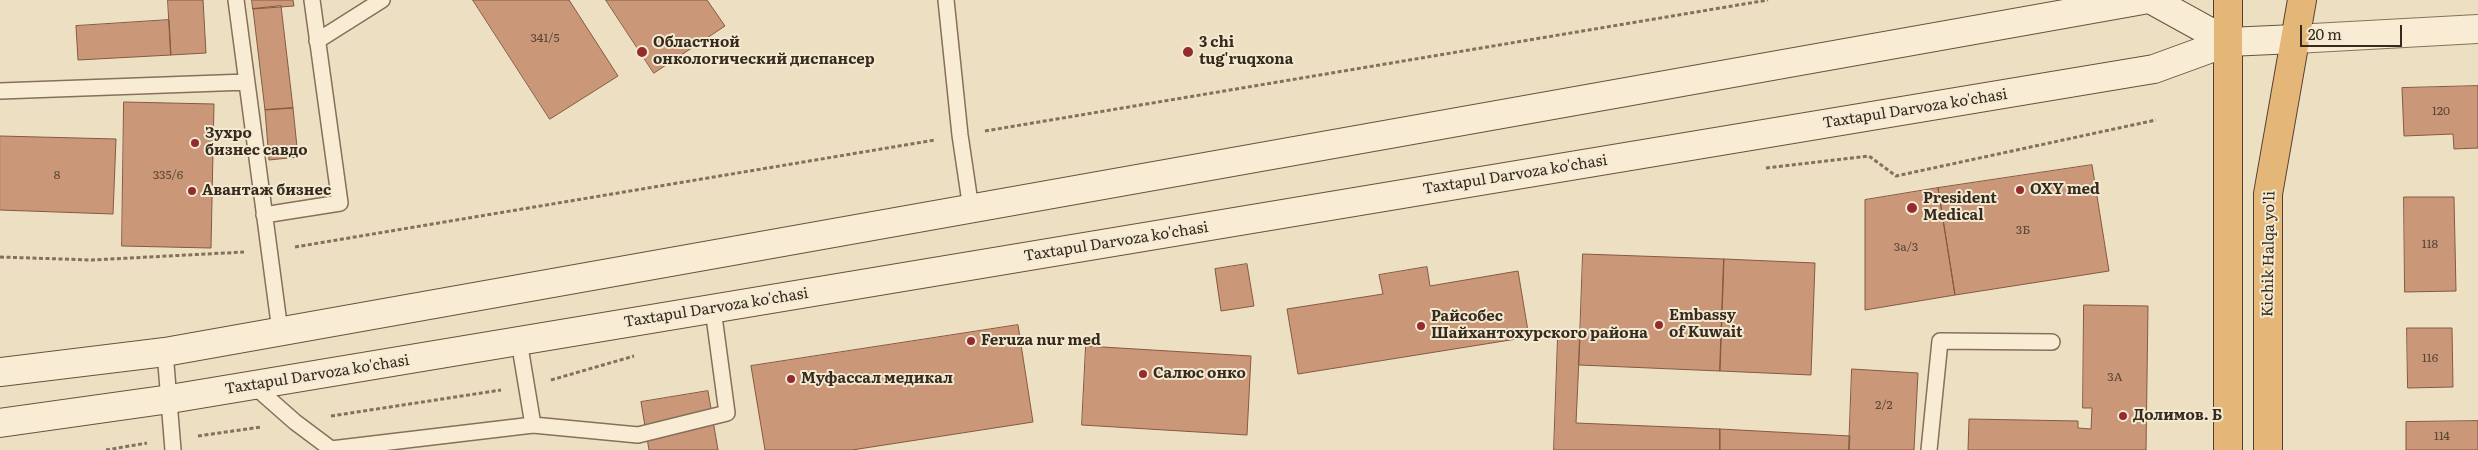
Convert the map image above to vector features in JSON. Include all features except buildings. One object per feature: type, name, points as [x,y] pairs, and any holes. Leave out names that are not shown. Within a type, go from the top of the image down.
[{"type":"highway","points":[[2228,0],[2228,450]]},
{"type":"highway","name":"Kichik Halqa yo'li","points":[[2268,450],[2268,194],[2302,0]]},
{"type":"main road","points":[[0,372],[165,352],[2143,0]]},
{"type":"main road","points":[[2152,0],[2228,42]]},
{"type":"main road","name":"Taxtapul Darvoza ko'chasi","points":[[0,423],[170,399],[2154,69],[2228,42],[2478,29]]},
{"type":"lane","points":[[236,0],[280,331]]},
{"type":"lane","points":[[264,215],[340,203],[312,0]]},
{"type":"lane","points":[[317,41],[382,0]]},
{"type":"lane","points":[[946,0],[960,135],[971,209]]},
{"type":"lane","points":[[0,91],[247,82]]},
{"type":"lane","points":[[253,385],[295,422],[331,449],[533,425],[638,435],[727,413],[712,309]]},
{"type":"lane","points":[[519,341],[533,425]]},
{"type":"lane","points":[[1929,450],[1940,341],[2052,342]]},
{"type":"lane","points":[[165,352],[173,445]]},
{"type":"path","points":[[0,257],[92,260],[269,251],[1768,0]]},
{"type":"path","points":[[1761,169],[1869,156],[1896,176],[2156,120]]},
{"type":"path","points":[[106,450],[173,445],[295,422],[526,386],[640,355]]},
{"type":"place","name":"Областной онкологический диспансер","points":[[642,52]]},
{"type":"place","name":"3 chi tug'ruqxona","points":[[1188,52]]},
{"type":"place","name":"Зухро бизнес савдо","points":[[195,143]]},
{"type":"place","name":"OXY med","points":[[2020,190]]},
{"type":"place","name":"Авантаж бизнес","points":[[192,191]]},
{"type":"place","name":"President Medical","points":[[1912,208]]},
{"type":"place","name":"Embassy of Kuwait","points":[[1659,325]]},
{"type":"place","name":"Райсобес Шайхантохурского района","points":[[1421,326]]},
{"type":"place","name":"Feruza nur med","points":[[971,341]]},
{"type":"place","name":"Салюс онко","points":[[1143,374]]},
{"type":"place","name":"Муфассал медикал","points":[[791,379]]},
{"type":"place","name":"Долимов. Б","points":[[2123,416]]}]
